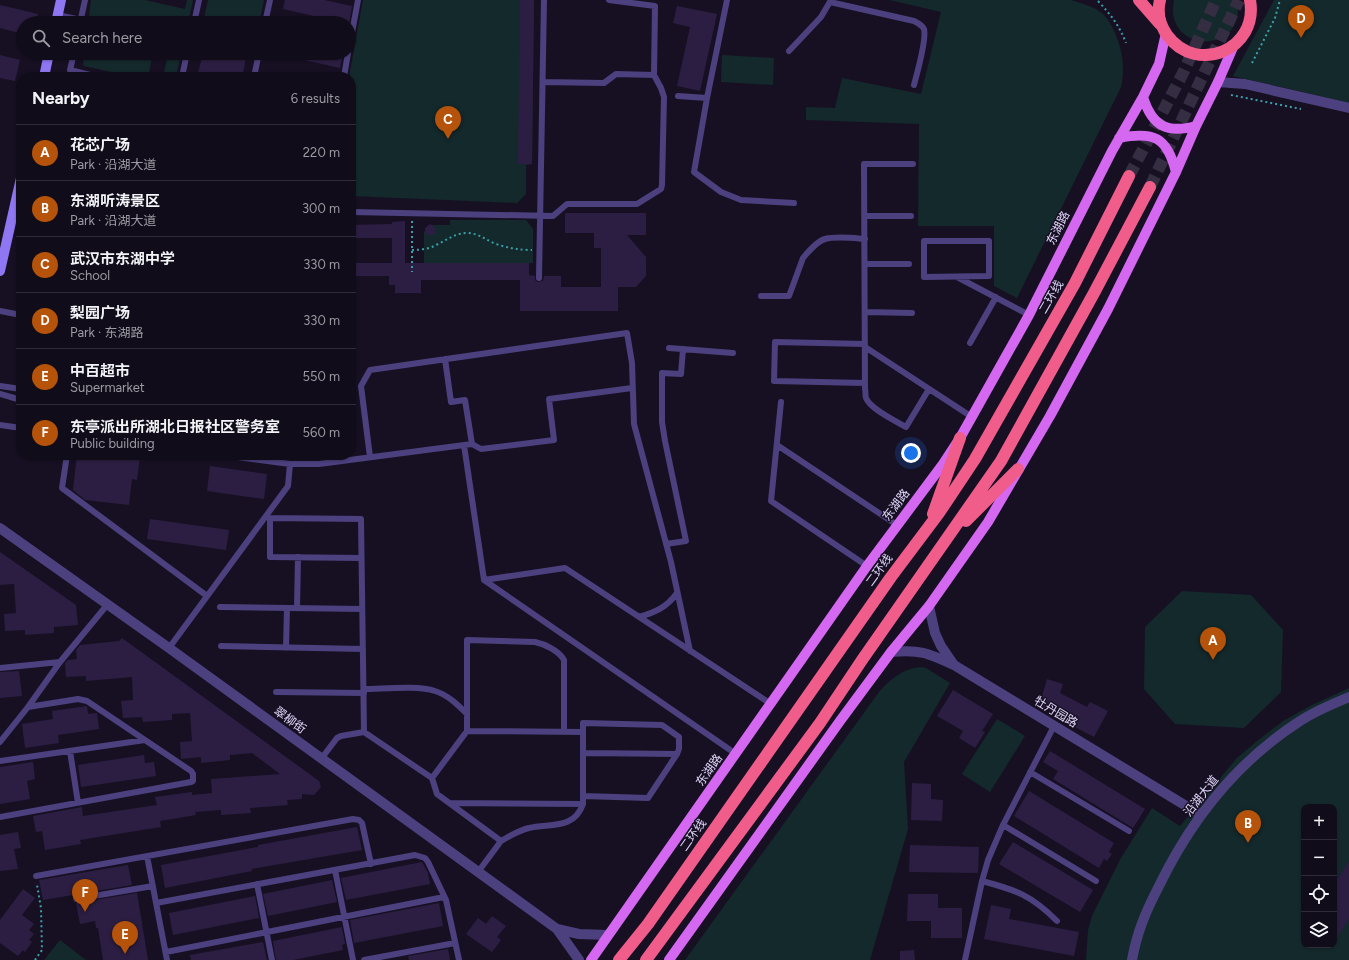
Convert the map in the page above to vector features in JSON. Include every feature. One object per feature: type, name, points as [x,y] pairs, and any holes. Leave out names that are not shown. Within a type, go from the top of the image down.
[{"type":"highway","points":[[1139,0],[1164,29],[1172,41],[1178,46],[1195,54],[1209,55],[1222,52],[1234,45],[1244,34],[1250,21],[1253,3]]},
{"type":"highway","points":[[1160,0],[1159,12],[1164,29]]},
{"type":"highway","name":"二环线","points":[[620,960],[648,924],[891,577],[927,530],[974,459],[1071,290],[1129,176]]},
{"type":"highway","points":[[646,960],[820,723],[862,660],[1001,461],[1094,293],[1150,187]]},
{"type":"highway","points":[[927,530],[960,438]]},
{"type":"highway","points":[[944,544],[1018,469]]},
{"type":"main road","name":"东湖路","points":[[591,960],[867,566],[943,464],[960,438],[1029,314],[1119,138],[1143,97],[1159,64],[1164,29]]},
{"type":"main road","points":[[669,960],[840,721],[891,652],[929,606],[988,522],[1050,416],[1112,302],[1176,172],[1234,45]]},
{"type":"main road","points":[[1143,97],[1150,116],[1162,125],[1181,129],[1196,126]]},
{"type":"main road","points":[[1119,138],[1139,135],[1156,138],[1170,151],[1176,172]]},
{"type":"street","points":[[58,16],[61,0]]},
{"type":"street","points":[[45,72],[48,60]]},
{"type":"street","points":[[1216,87],[1245,84],[1349,108]]},
{"type":"street","points":[[0,271],[16,200]]},
{"type":"street","name":"翠柳街","points":[[2,531],[169,648],[557,929]]},
{"type":"street","name":"牡丹园路","points":[[929,606],[935,633],[941,646],[954,665],[1201,815]]},
{"type":"street","points":[[891,652],[913,651],[927,653],[954,665]]},
{"type":"street","name":"沿湖大道","points":[[1132,960],[1139,929],[1146,912],[1172,860],[1201,815],[1237,772],[1253,757],[1300,721],[1349,697]]},
{"type":"street","points":[[557,929],[579,934],[608,935]]},
{"type":"street","points":[[557,929],[579,960]]},
{"type":"lane","points":[[81,16],[85,0]]},
{"type":"lane","points":[[196,16],[199,0]]},
{"type":"lane","points":[[267,16],[270,0]]},
{"type":"lane","points":[[355,16],[358,0]]},
{"type":"lane","points":[[539,278],[544,0]]},
{"type":"lane","points":[[356,212],[553,216],[567,204],[637,204],[661,189],[664,97],[659,83],[654,75],[656,6],[609,0]]},
{"type":"lane","points":[[727,0],[694,172],[721,192],[742,200],[794,203]]},
{"type":"lane","points":[[789,51],[821,16],[831,1],[914,21],[922,25],[925,37],[914,85]]},
{"type":"lane","points":[[72,60],[70,70],[78,72]]},
{"type":"lane","points":[[183,72],[186,60]]},
{"type":"lane","points":[[255,72],[258,60]]},
{"type":"lane","points":[[345,72],[347,60]]},
{"type":"lane","points":[[542,82],[604,82],[616,74],[654,75]]},
{"type":"lane","points":[[678,96],[707,98]]},
{"type":"lane","points":[[913,164],[864,164],[866,399],[877,410],[906,427],[929,389]]},
{"type":"lane","points":[[865,216],[910,216]]},
{"type":"lane","points":[[761,296],[789,296],[804,258],[822,241],[831,238],[865,238]]},
{"type":"lane","points":[[956,276],[989,276],[989,241],[924,241],[924,277],[956,276],[1029,314]]},
{"type":"lane","points":[[865,264],[909,264]]},
{"type":"lane","points":[[970,343],[996,297]]},
{"type":"lane","points":[[0,312],[16,314]]},
{"type":"lane","points":[[865,312],[912,313]]},
{"type":"lane","points":[[370,458],[361,386],[370,370],[627,333],[632,363],[634,424],[666,544],[690,651]]},
{"type":"lane","points":[[865,383],[774,381],[775,342],[865,345],[972,418]]},
{"type":"lane","points":[[669,348],[733,353]]},
{"type":"lane","points":[[666,544],[686,541],[665,441],[662,402],[662,373],[681,374],[683,349]]},
{"type":"lane","points":[[445,359],[451,402],[465,400],[472,444]]},
{"type":"lane","points":[[0,386],[16,388]]},
{"type":"lane","points":[[356,460],[472,444],[481,449],[554,440],[549,399],[632,388]]},
{"type":"lane","points":[[0,394],[16,399]]},
{"type":"lane","points":[[781,402],[771,501],[867,566]]},
{"type":"lane","points":[[0,426],[16,428]]},
{"type":"lane","points":[[464,445],[484,580],[736,754]]},
{"type":"lane","points":[[777,445],[897,525]]},
{"type":"lane","points":[[66,460],[62,488],[207,596]]},
{"type":"lane","points":[[260,460],[290,464],[319,464],[353,460]]},
{"type":"lane","points":[[169,648],[288,486],[290,464]]},
{"type":"lane","points":[[361,558],[270,557],[270,518],[361,519],[364,732]]},
{"type":"lane","points":[[297,608],[298,557]]},
{"type":"lane","points":[[484,580],[565,568],[771,704]]},
{"type":"lane","points":[[640,617],[663,608],[672,601],[678,593]]},
{"type":"lane","points":[[0,742],[28,707],[60,662],[107,605]]},
{"type":"lane","points":[[220,607],[362,609]]},
{"type":"lane","points":[[286,648],[287,608]]},
{"type":"lane","points":[[432,778],[467,731],[467,640],[542,643],[562,656],[564,660],[564,732]]},
{"type":"lane","points":[[221,646],[363,649]]},
{"type":"lane","points":[[0,668],[60,662]]},
{"type":"lane","points":[[276,692],[364,691],[417,688],[435,691],[452,700],[467,714]]},
{"type":"lane","points":[[0,817],[193,781],[193,774],[191,771],[83,699],[28,707]]},
{"type":"lane","points":[[478,872],[501,841],[528,828],[565,823],[578,814],[582,804],[582,796],[583,753],[583,723],[662,724],[679,737],[679,749],[677,754],[648,798],[582,796]]},
{"type":"lane","points":[[965,960],[988,860],[1003,825],[1054,726]]},
{"type":"lane","points":[[467,731],[583,732]]},
{"type":"lane","points":[[321,759],[337,738],[364,732],[432,778],[437,794],[501,841]]},
{"type":"lane","points":[[0,761],[145,740]]},
{"type":"lane","points":[[70,751],[78,803]]},
{"type":"lane","points":[[583,753],[677,754]]},
{"type":"lane","points":[[1030,772],[1129,831]]},
{"type":"lane","points":[[450,803],[582,804]]},
{"type":"lane","points":[[36,876],[356,819],[361,821],[363,825],[371,864]]},
{"type":"lane","points":[[1003,825],[1096,881]]},
{"type":"lane","points":[[156,903],[415,855],[422,856],[428,862],[448,906],[459,960]]},
{"type":"lane","points":[[147,856],[167,960]]},
{"type":"lane","points":[[335,870],[353,960]]},
{"type":"lane","points":[[982,881],[1010,888],[1023,894],[1036,902],[1057,921]]},
{"type":"lane","points":[[257,884],[272,960]]},
{"type":"lane","points":[[76,899],[153,886]]},
{"type":"lane","points":[[166,952],[444,897]]},
{"type":"lane","points":[[364,960],[455,943]]},
{"type":"path","points":[[1252,64],[1275,18],[1280,0]]},
{"type":"path","points":[[1098,1],[1110,14],[1120,29],[1126,43]]},
{"type":"path","points":[[1216,87],[1304,110]]},
{"type":"path","points":[[412,214],[412,272]]},
{"type":"path","points":[[412,250],[426,249],[452,236],[466,233],[475,234],[512,249],[540,250]]},
{"type":"path","points":[[35,960],[42,950],[41,908],[36,876]]},
{"type":"green space","points":[[91,0],[145,0],[185,9],[187,0],[193,0],[190,16],[89,16]]},
{"type":"green space","points":[[208,0],[264,0],[261,16],[205,16]]},
{"type":"green space","points":[[363,0],[534,0],[532,164],[526,165],[526,194],[517,203],[356,196],[356,72],[350,72],[352,60],[356,60],[356,38]]},
{"type":"green space","points":[[890,0],[1071,0],[1101,12],[1115,33],[1120,47],[1122,60],[1123,73],[1121,87],[1017,298],[994,286],[994,226],[918,226],[919,124],[806,120],[806,107],[835,108],[842,78],[921,94],[941,12]]},
{"type":"green space","points":[[1174,0],[1237,0],[1237,18],[1230,31],[1219,39],[1206,41],[1192,39],[1181,31],[1174,18]]},
{"type":"green space","points":[[1274,0],[1349,0],[1349,103],[1233,76]]},
{"type":"green space","points":[[722,55],[774,58],[773,85],[721,82]]},
{"type":"green space","points":[[84,60],[152,60],[149,72],[111,72],[84,66]]},
{"type":"green space","points":[[167,60],[180,60],[177,72],[164,72]]},
{"type":"green space","points":[[450,220],[526,220],[533,229],[533,263],[424,263],[424,232],[433,225],[450,225]]},
{"type":"green space","points":[[1182,591],[1251,595],[1283,630],[1281,692],[1244,728],[1175,724],[1144,689],[1145,627]]},
{"type":"green space","points":[[920,667],[926,668],[950,683],[904,762],[908,829],[870,960],[685,960],[879,692],[897,675]]},
{"type":"green space","points":[[1349,688],[1349,960],[1086,960],[1088,930],[1092,916],[1121,858],[1152,808],[1180,826],[1237,758],[1283,721],[1312,705]]},
{"type":"green space","points":[[997,719],[1025,736],[990,792],[962,774]]},
{"type":"green space","points":[[60,940],[86,960],[44,960]]},
{"type":"building","points":[[285,0],[324,0],[352,6],[350,16],[314,16],[283,9]]},
{"type":"building","points":[[520,0],[534,0],[532,164],[518,164]]},
{"type":"building","points":[[0,5],[38,14],[38,16],[16,16],[16,32],[0,28]]},
{"type":"building","points":[[677,6],[717,14],[700,91],[677,86],[690,27],[673,23]]},
{"type":"building","points":[[0,55],[20,60],[15,81],[0,78]]},
{"type":"building","points":[[201,60],[246,60],[243,72],[198,72]]},
{"type":"building","points":[[304,60],[342,60],[340,68]]},
{"type":"building","points":[[565,213],[646,213],[646,235],[627,235],[646,257],[646,276],[636,287],[618,287],[618,311],[520,311],[520,280],[421,280],[421,293],[395,293],[395,285],[389,285],[389,276],[356,276],[356,263],[392,263],[392,238],[356,238],[356,225],[392,224],[392,222],[405,221],[405,263],[529,263],[529,275],[535,276],[535,280],[537,282],[543,281],[544,276],[561,276],[561,287],[601,287],[601,248],[594,248],[594,233],[565,233]]},
{"type":"building","points":[[430,224],[435,227],[435,233],[431,236],[425,233],[425,228]]},
{"type":"building","points":[[76,460],[140,460],[137,480],[132,479],[129,505],[85,500],[73,490]]},
{"type":"building","points":[[210,466],[267,474],[264,499],[207,491]]},
{"type":"building","points":[[150,519],[229,530],[226,550],[147,539]]},
{"type":"building","points":[[0,552],[76,605],[78,625],[54,627],[54,633],[25,635],[25,630],[5,631],[4,614],[16,613],[14,584],[0,585]]},
{"type":"building","points":[[122,638],[319,781],[321,787],[314,795],[302,794],[302,799],[287,800],[288,805],[250,808],[251,813],[221,815],[221,810],[195,812],[196,815],[160,821],[161,827],[80,840],[81,844],[45,850],[42,831],[36,832],[33,816],[82,807],[83,816],[157,805],[155,797],[192,792],[192,795],[212,793],[211,779],[280,774],[252,753],[230,755],[230,760],[201,763],[201,757],[181,759],[180,742],[192,741],[190,713],[172,714],[172,720],[143,722],[142,717],[123,718],[121,701],[133,700],[132,677],[86,681],[86,676],[66,677],[65,663],[68,660],[77,659],[76,650],[80,645],[119,641]]},
{"type":"building","points":[[19,671],[22,696],[0,698],[0,672]]},
{"type":"building","points":[[1047,679],[1063,684],[1060,693],[1087,707],[1090,702],[1108,711],[1094,737],[1067,723],[1070,716],[1039,706]]},
{"type":"building","points":[[953,690],[993,714],[982,731],[985,732],[975,748],[959,738],[963,731],[937,716]]},
{"type":"building","points":[[87,706],[88,714],[97,713],[99,729],[58,735],[59,743],[25,748],[22,724],[53,719],[52,711]]},
{"type":"building","points":[[1050,751],[1145,809],[1133,828],[1053,779],[1058,771],[1043,762]]},
{"type":"building","points":[[144,755],[145,763],[154,762],[156,776],[81,787],[78,765]]},
{"type":"building","points":[[33,762],[35,779],[27,781],[30,799],[0,804],[0,767]]},
{"type":"building","points":[[912,783],[931,784],[931,799],[943,800],[942,821],[911,820]]},
{"type":"building","points":[[1029,791],[1114,843],[1109,852],[1112,854],[1107,861],[1104,859],[1099,868],[1014,816]]},
{"type":"building","points":[[357,827],[362,850],[251,869],[252,871],[165,888],[161,865]]},
{"type":"building","points":[[18,832],[21,848],[14,849],[18,869],[0,871],[0,835]]},
{"type":"building","points":[[1013,842],[1093,890],[1080,912],[999,864]]},
{"type":"building","points":[[910,845],[979,847],[978,873],[909,872]]},
{"type":"building","points":[[1349,861],[1349,919],[1337,937],[1337,912],[1337,879]]},
{"type":"building","points":[[422,862],[428,873],[430,884],[346,900],[341,878]]},
{"type":"building","points":[[128,865],[132,885],[43,900],[39,880]]},
{"type":"building","points":[[332,880],[337,902],[268,916],[263,894]]},
{"type":"building","points":[[23,889],[35,898],[22,915],[34,924],[29,930],[34,934],[29,940],[32,942],[25,952],[23,950],[18,956],[0,943],[0,920]]},
{"type":"building","points":[[137,893],[148,960],[103,960],[98,928],[96,928],[95,921],[80,924],[76,903]]},
{"type":"building","points":[[908,894],[938,894],[938,908],[962,908],[962,938],[931,938],[931,921],[907,921]]},
{"type":"building","points":[[255,896],[259,918],[173,935],[169,913]]},
{"type":"building","points":[[439,903],[443,926],[354,943],[350,920]]},
{"type":"building","points":[[991,905],[1011,909],[1009,919],[1079,932],[1074,956],[984,939]]},
{"type":"building","points":[[492,916],[506,926],[497,937],[501,940],[492,952],[466,934],[478,918],[486,924]]},
{"type":"building","points":[[342,927],[345,944],[342,945],[343,950],[293,960],[276,960],[273,941]]},
{"type":"building","points":[[263,942],[267,960],[191,960],[190,955]]},
{"type":"building","points":[[448,949],[450,960],[409,960],[408,956]]},
{"type":"building","points":[[914,950],[915,960],[900,960],[900,951]]},
{"type":"tunnel","points":[[1129,176],[1183,73],[1216,0]]},
{"type":"tunnel","points":[[1150,187],[1239,0]]},
{"type":"place","name":"梨园广场","points":[[1301,38]]},
{"type":"place","name":"武汉市东湖中学","points":[[448,139]]},
{"type":"place","name":"花芯广场","points":[[1213,660]]},
{"type":"place","name":"东湖听涛景区","points":[[1248,843]]},
{"type":"place","name":"东亭派出所湖北日报社区警务室","points":[[85,912]]},
{"type":"place","name":"中百超市","points":[[125,954]]}]
